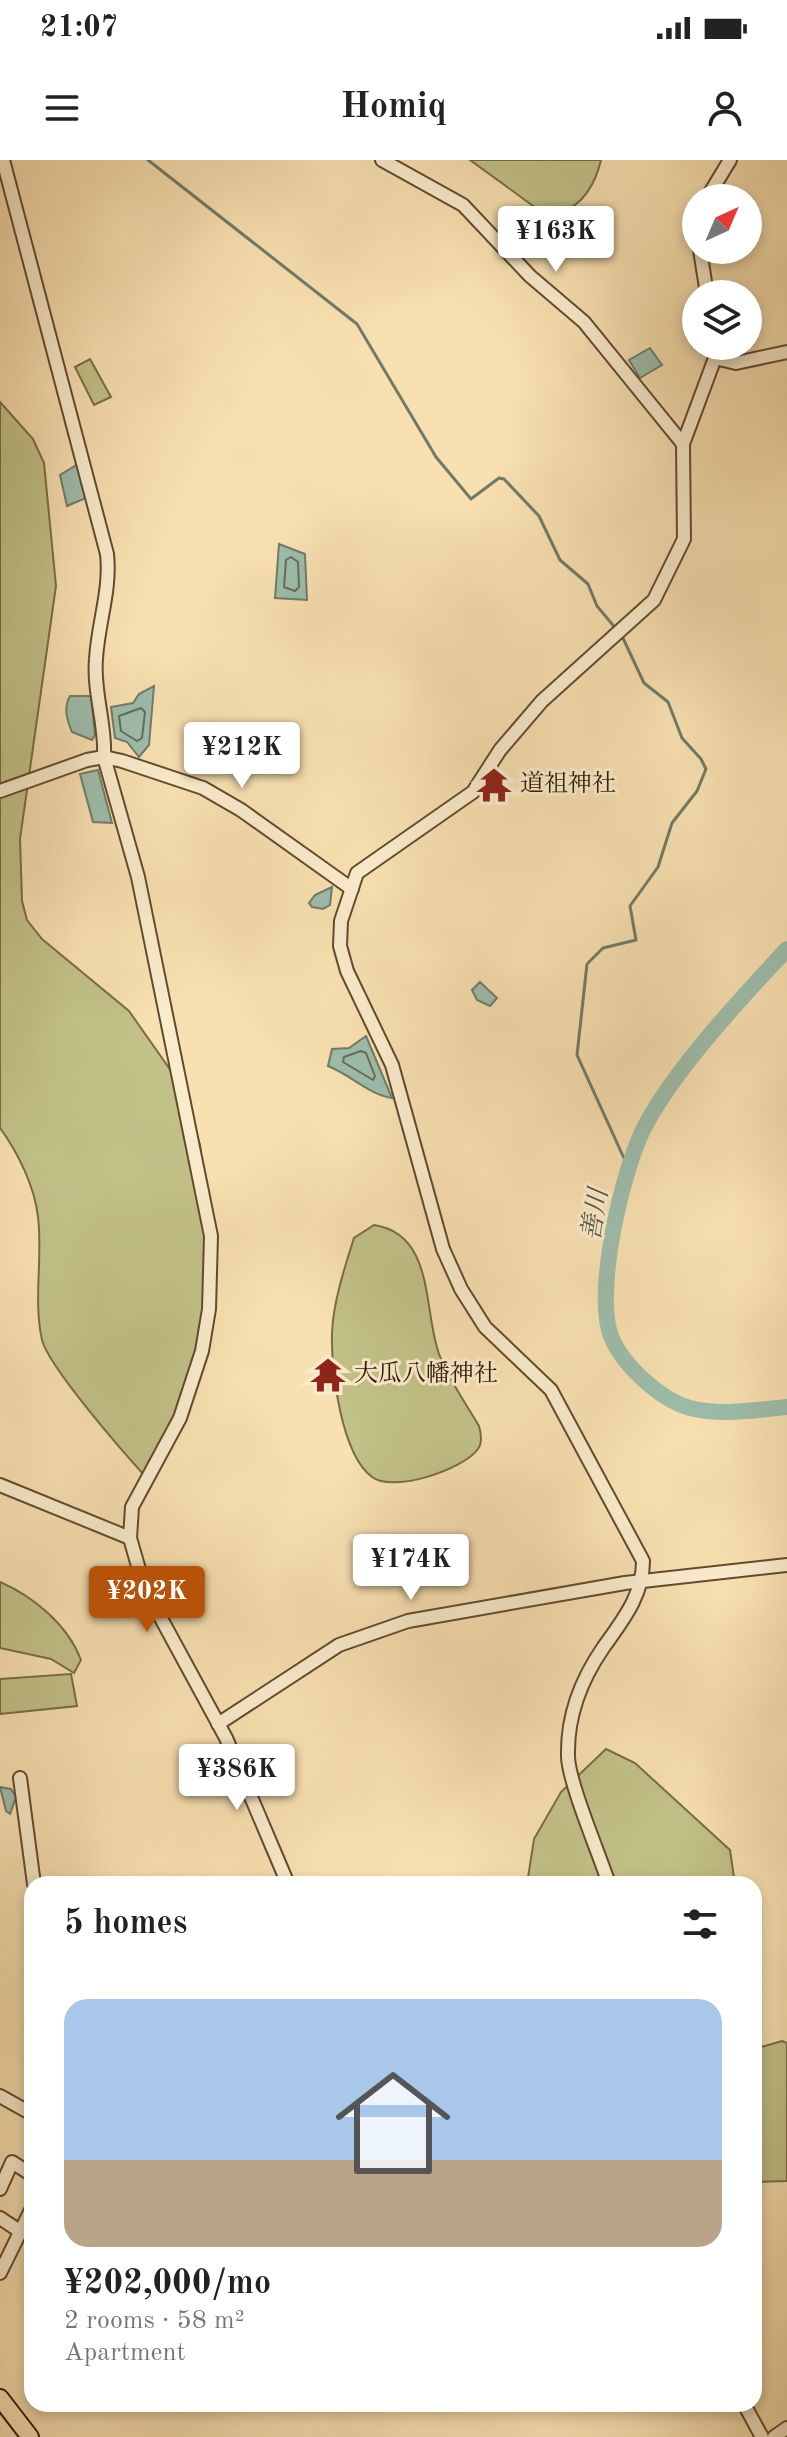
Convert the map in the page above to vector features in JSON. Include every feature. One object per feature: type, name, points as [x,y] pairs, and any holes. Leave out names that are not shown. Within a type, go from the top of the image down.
[{"type":"main road","points":[[0,2398],[30,2437]]},
{"type":"street","points":[[3,160],[107,554],[109,581],[95,667],[105,738],[104,757],[138,877],[211,1236],[209,1309],[202,1351],[176,1427],[132,1507],[130,1538],[144,1587],[218,1724],[284,1876]]},
{"type":"street","points":[[382,160],[463,205],[530,276],[584,322],[683,444]]},
{"type":"street","points":[[715,184],[730,160]]},
{"type":"street","points":[[762,357],[787,352]]},
{"type":"street","points":[[606,1876],[567,1758],[575,1699],[643,1581],[643,1561],[551,1390],[485,1327],[461,1289],[443,1249],[392,1065],[347,971],[340,946],[341,921],[357,873],[368,862],[473,792],[500,750],[542,701],[654,600],[684,539],[683,444],[711,360]]},
{"type":"street","points":[[730,360],[736,363],[750,360]]},
{"type":"street","points":[[0,791],[104,757],[203,788],[241,810],[352,889]]},
{"type":"street","points":[[0,1485],[130,1538]]},
{"type":"street","points":[[218,1724],[339,1645],[408,1621],[643,1581],[787,1565]]},
{"type":"street","points":[[20,1778],[33,1876]]},
{"type":"street","points":[[0,2096],[24,2110]]},
{"type":"street","points":[[0,2189],[12,2162],[24,2170]]},
{"type":"street","points":[[0,2218],[21,2232]]},
{"type":"street","points":[[1,2270],[24,2225]]},
{"type":"street","points":[[748,2412],[762,2437]]},
{"type":"street","points":[[774,2437],[787,2428]]},
{"type":"shaded area","points":[[470,160],[601,160],[588,192],[576,204],[560,212],[536,208]]},
{"type":"shaded area","points":[[90,359],[111,397],[94,405],[75,367]]},
{"type":"shaded area","points":[[0,402],[33,439],[44,463],[56,586],[20,839],[22,901],[27,920],[42,939],[129,1011],[176,1078],[200,1145],[213,1262],[205,1354],[145,1476],[72,1389],[42,1340],[38,1309],[39,1232],[36,1206],[25,1171],[0,1128]]},
{"type":"shaded area","points":[[374,1225],[394,1231],[408,1243],[417,1258],[439,1354],[481,1435],[480,1446],[470,1457],[443,1471],[411,1481],[382,1481],[372,1477],[361,1466],[345,1431],[336,1389],[332,1333],[337,1297],[354,1238]]},
{"type":"shaded area","points":[[0,1582],[37,1604],[68,1635],[81,1660],[74,1673],[51,1659],[0,1648]]},
{"type":"shaded area","points":[[71,1674],[77,1706],[0,1714],[0,1679]]},
{"type":"shaded area","points":[[606,1749],[635,1763],[730,1850],[734,1876],[528,1876],[534,1839],[561,1792]]},
{"type":"shaded area","points":[[782,2041],[787,2043],[787,2181],[762,2182],[762,2047]]},
{"type":"water","points":[[650,348],[662,365],[640,378],[629,360]]},
{"type":"water","points":[[78,464],[86,498],[67,506],[60,475]]},
{"type":"water","points":[[279,544],[305,554],[307,600],[275,598]]},
{"type":"water","points":[[154,686],[149,745],[139,757],[127,742],[115,738],[111,707],[133,703],[139,694]]},
{"type":"water","points":[[70,696],[91,696],[95,735],[92,740],[72,732],[66,710]]},
{"type":"water","points":[[98,770],[112,823],[93,822],[80,774]]},
{"type":"water","points":[[332,887],[330,905],[323,909],[312,907],[309,903],[315,895]]},
{"type":"water","points":[[480,982],[497,998],[490,1006],[477,1000],[472,990]]},
{"type":"water","points":[[366,1036],[392,1098],[375,1093],[328,1066],[332,1049],[349,1048]]},
{"type":"water","points":[[0,1787],[11,1789],[16,1797],[10,1814],[6,1811]]},
{"type":"waterway","points":[[148,160],[357,324],[436,457],[471,499],[499,478],[504,479],[539,516],[560,560],[588,584],[597,606],[617,630]]},
{"type":"waterway","points":[[622,636],[644,683],[668,702],[682,738],[706,769],[697,791],[672,823],[658,867],[630,906],[636,940],[603,948],[587,964],[577,1055],[628,1167]]},
{"type":"waterway","name":"善川","points":[[787,949],[692,1056],[646,1124],[620,1198],[606,1290],[607,1316],[616,1347],[644,1380],[667,1397],[690,1408],[714,1412],[787,1407]]},
{"type":"place","name":"道祖神社","points":[[494,785]]},
{"type":"place","name":"大瓜八幡神社","points":[[328,1375]]}]
